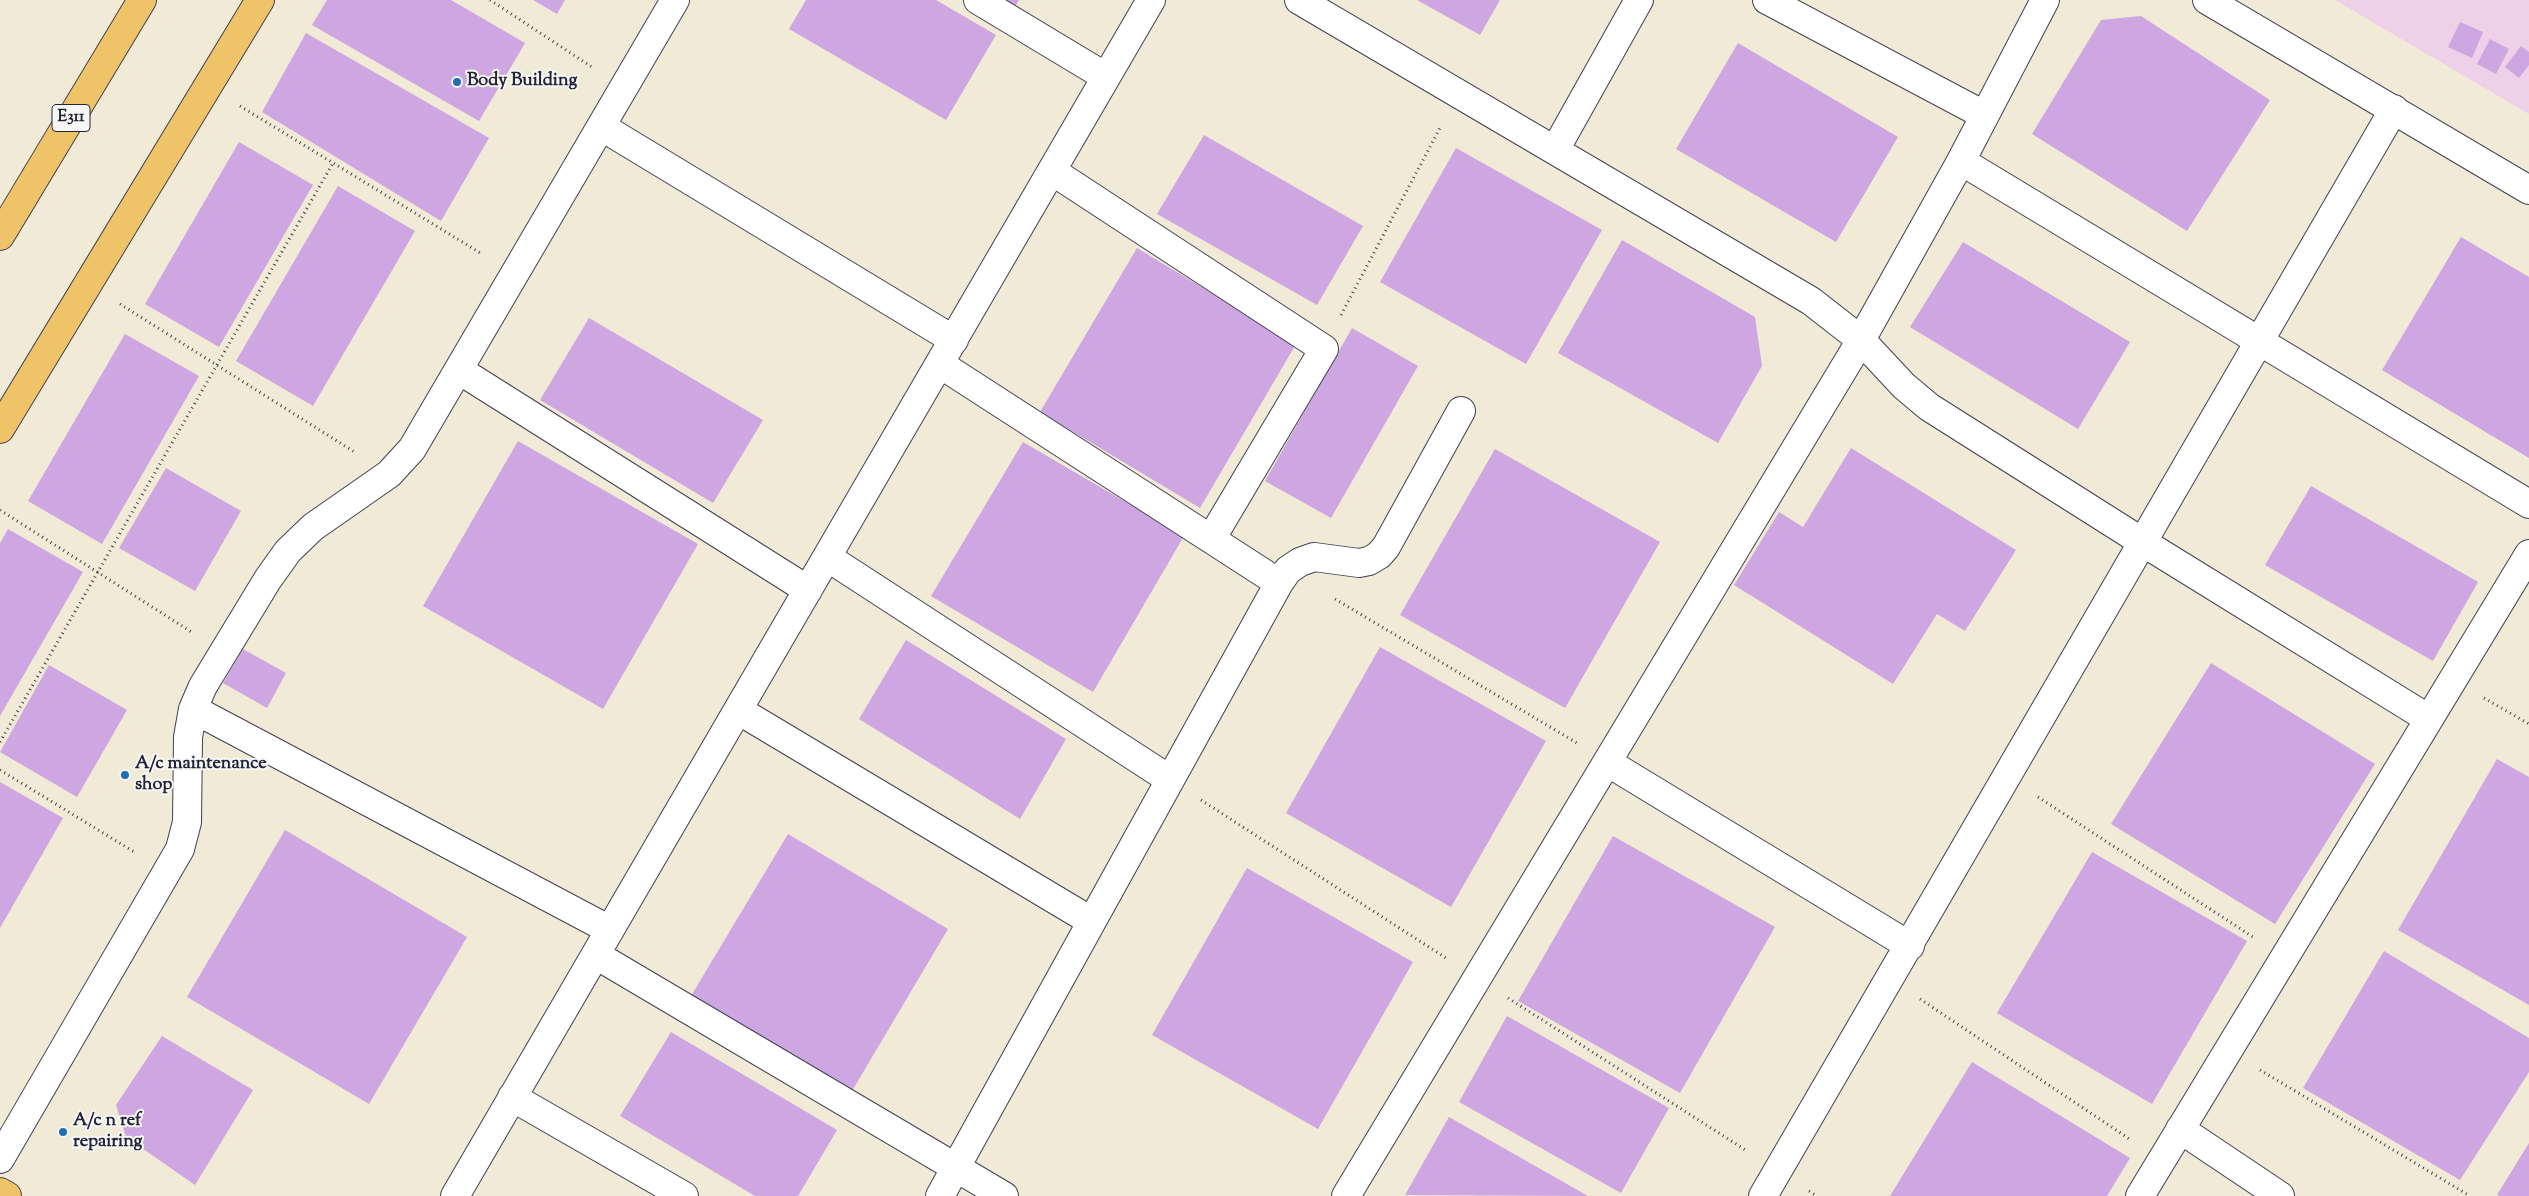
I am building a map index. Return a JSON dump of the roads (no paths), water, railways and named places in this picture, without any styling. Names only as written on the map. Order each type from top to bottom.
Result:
[{"type":"main road","name":"E311","points":[[0,236],[142,0]]},
{"type":"main road","points":[[0,429],[260,0]]},
{"type":"main road","points":[[0,1192],[7,1196]]},
{"type":"street","points":[[0,1159],[180,849],[187,822],[186,756],[194,709],[203,686],[268,579],[288,551],[313,526],[390,474],[412,449],[675,0]]},
{"type":"street","points":[[978,0],[1106,77]]},
{"type":"street","points":[[455,1196],[1151,0]]},
{"type":"street","points":[[1298,0],[1811,301],[1861,340],[1904,386],[1929,407],[2144,543],[2429,718]]},
{"type":"street","points":[[1555,150],[1639,0]]},
{"type":"street","points":[[1767,0],[1984,115]]},
{"type":"street","points":[[1358,1192],[1607,762],[1861,340],[1961,161],[2045,0]]},
{"type":"street","points":[[2207,0],[2529,190]]},
{"type":"street","points":[[1763,1196],[2144,543],[2394,109]]},
{"type":"street","points":[[602,127],[954,340]]},
{"type":"street","points":[[1961,161],[2529,504]]},
{"type":"street","points":[[1052,171],[1324,349],[1211,539]]},
{"type":"street","points":[[940,364],[1211,539],[1283,577]]},
{"type":"street","points":[[459,370],[808,590]]},
{"type":"street","points":[[940,1196],[1283,577],[1300,562],[1314,556],[1359,563],[1379,555],[1386,547],[1461,411]]},
{"type":"street","points":[[2140,1196],[2529,554]]},
{"type":"street","points":[[827,557],[1169,780]]},
{"type":"street","points":[[194,709],[610,930]]},
{"type":"street","points":[[738,710],[1091,921]]},
{"type":"street","points":[[1607,762],[1910,946]]},
{"type":"street","points":[[596,955],[1004,1196]]},
{"type":"street","points":[[512,1097],[684,1196]]},
{"type":"street","points":[[2180,1129],[2280,1196]]},
{"type":"place","name":"Body Building","points":[[457,82]]},
{"type":"place","name":"A/c maintenance shop","points":[[125,775]]},
{"type":"place","name":"A/c n ref repairing","points":[[63,1132]]}]
